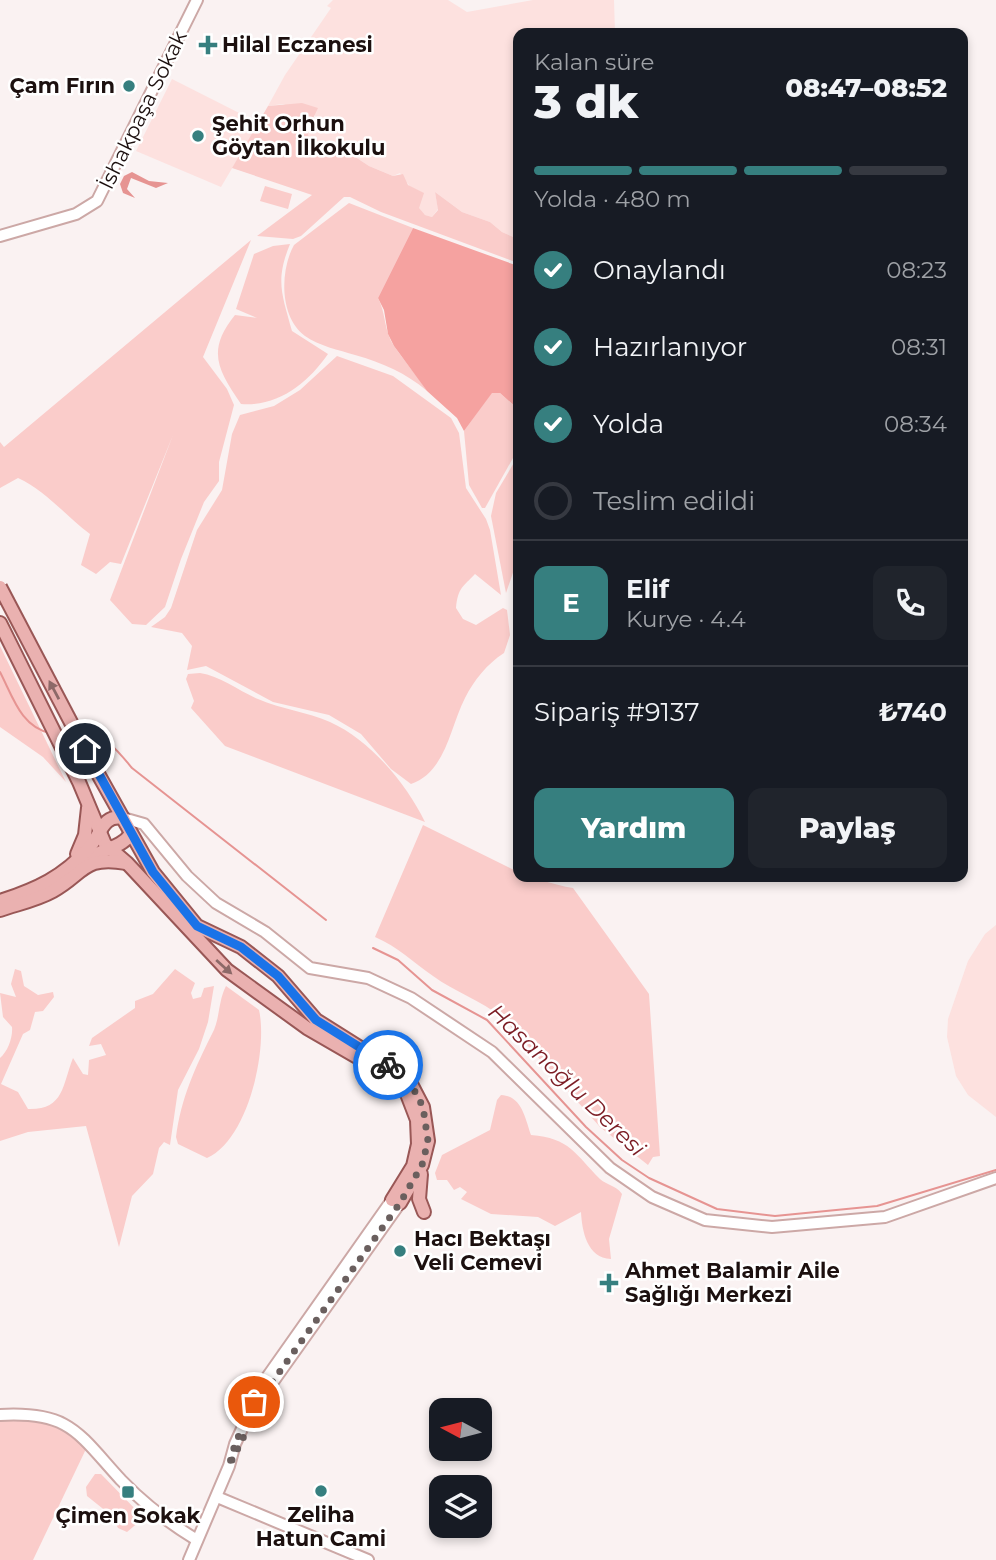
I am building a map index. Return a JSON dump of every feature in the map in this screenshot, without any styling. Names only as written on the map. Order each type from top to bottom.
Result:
[{"type":"main road","points":[[0,587],[130,835],[161,884],[197,926],[235,943],[256,958],[284,981],[316,1020],[397,1071],[411,1084],[427,1122],[428,1141],[422,1165],[419,1199],[424,1212]]},
{"type":"main road","points":[[0,623],[79,782],[102,840],[127,863],[202,946],[254,991],[307,1028],[390,1076],[407,1094],[417,1120],[418,1144],[413,1166],[396,1201]]},
{"type":"main road","points":[[74,868],[85,835],[88,804]]},
{"type":"main road","points":[[0,909],[48,894],[74,868],[108,819],[123,818]]},
{"type":"main road","points":[[0,901],[44,886],[90,858],[122,844],[130,835]]},
{"type":"main road","points":[[74,868],[104,860],[127,863]]},
{"type":"main road","points":[[254,991],[268,994],[276,985],[275,977],[256,958]]},
{"type":"main road","points":[[396,1201],[422,1165]]},
{"type":"street","name":"İshakpaşa Sokak","points":[[0,236],[76,214],[97,201],[197,0]]},
{"type":"street","points":[[123,818],[142,822],[216,903],[265,932],[310,968],[368,978],[411,998],[492,1052],[610,1168],[652,1197],[705,1220],[772,1227],[886,1217],[996,1178]]},
{"type":"street","points":[[130,835],[139,829],[150,831]]},
{"type":"street","points":[[189,1560],[229,1466],[268,1388],[396,1201]]},
{"type":"street","points":[[0,1415],[41,1415],[79,1432],[143,1501],[197,1540]]},
{"type":"street","points":[[217,1497],[368,1560]]},
{"type":"shaded area","points":[[333,0],[448,0],[467,12],[533,0],[614,0],[615,28],[513,28],[513,237],[490,222],[462,212],[435,192],[438,209],[432,217],[425,215],[419,211],[419,199],[400,173],[393,176],[369,166],[331,141],[319,142],[309,137],[307,131],[316,116],[283,104],[268,106],[285,75],[331,8],[327,6]]},
{"type":"shaded area","name":"Şehit Orhun Göytan İlkokulu","points":[[172,79],[259,123],[221,187],[136,151]]},
{"type":"shaded area","points":[[302,103],[318,108],[307,131],[309,137],[319,142],[331,141],[369,166],[393,176],[403,174],[408,185],[424,193],[419,208],[425,215],[432,217],[438,210],[435,192],[462,212],[490,222],[513,237],[513,261],[381,212],[350,197],[344,197],[301,236],[293,239],[257,236],[312,195],[232,168],[268,106]]},
{"type":"shaded area","points":[[132,172],[149,181],[168,183],[156,188],[131,178],[127,189],[135,198],[123,193],[120,184],[124,176]]},
{"type":"shaded area","points":[[265,186],[292,194],[288,209],[260,201]]},
{"type":"shaded area","points":[[349,203],[413,228],[378,298],[391,341],[427,391],[385,365],[329,347],[305,336],[296,328],[290,317],[284,280],[294,245]]},
{"type":"shaded area","points":[[413,228],[513,264],[513,405],[500,393],[492,393],[464,431],[457,418],[427,391],[394,346],[378,298]]},
{"type":"shaded area","points":[[251,240],[203,357],[227,389],[234,405],[219,462],[219,481],[204,502],[165,607],[146,625],[132,624],[110,600],[173,435],[121,564],[110,562],[96,574],[81,565],[90,534],[28,483],[18,478],[0,488],[0,442],[4,447]]},
{"type":"shaded area","points":[[290,244],[281,278],[292,331],[328,354],[311,374],[291,391],[267,402],[241,404],[221,370],[218,360],[220,339],[235,315],[257,318],[236,309],[254,254],[273,246]]},
{"type":"shaded area","points":[[337,356],[393,376],[451,418],[459,433],[466,488],[490,530],[501,595],[475,574],[460,591],[456,608],[463,619],[476,625],[503,608],[507,610],[510,635],[504,653],[487,667],[469,691],[440,759],[423,778],[411,784],[391,769],[361,734],[329,715],[273,702],[206,666],[187,670],[192,646],[182,633],[151,627],[165,617],[171,608],[197,530],[222,490],[232,434],[240,415],[274,406],[300,390]]},
{"type":"shaded area","points":[[492,392],[500,393],[513,405],[513,458],[485,508],[482,508],[469,485],[464,431]]},
{"type":"shaded area","points":[[513,464],[513,573],[506,593],[491,516],[496,493]]},
{"type":"shaded area","points":[[0,646],[66,782],[43,757],[0,727]]},
{"type":"shaded area","points":[[200,673],[215,677],[251,696],[330,722],[345,730],[373,751],[385,764],[408,792],[425,822],[225,746],[191,708],[194,701],[186,679],[188,674]]},
{"type":"shaded area","points":[[423,825],[513,870],[513,882],[548,882],[573,888],[649,994],[660,1156],[653,1157],[648,1165],[600,1127],[503,1018],[441,982],[398,950],[375,937]]},
{"type":"shaded area","points":[[996,925],[996,1117],[968,1095],[956,1076],[947,1037],[948,1019],[968,961],[985,934]]},
{"type":"shaded area","points":[[15,969],[21,971],[24,986],[38,995],[53,992],[54,997],[43,1011],[35,1012],[30,1030],[23,1034],[1,1084],[18,1092],[28,1109],[40,1108],[55,1101],[73,1058],[83,1074],[88,1075],[89,1060],[106,1055],[101,1044],[89,1046],[92,1038],[135,1008],[135,1001],[153,994],[175,969],[195,983],[191,993],[193,999],[201,997],[204,988],[214,986],[208,1022],[199,1049],[178,1090],[170,1145],[164,1142],[159,1148],[153,1174],[132,1196],[119,1247],[86,1126],[28,1132],[0,1141],[0,1058],[8,1048],[12,1027],[3,1017],[0,993],[16,997],[11,984]]},
{"type":"shaded area","points":[[226,986],[259,1010],[260,1047],[252,1092],[244,1114],[234,1133],[221,1148],[207,1158],[178,1144],[176,1137],[185,1096],[215,1029]]},
{"type":"shaded area","points":[[501,1095],[514,1099],[518,1104],[531,1135],[555,1140],[571,1149],[600,1179],[622,1194],[609,1239],[611,1259],[596,1254],[591,1249],[585,1235],[581,1212],[555,1226],[538,1217],[491,1214],[461,1199],[467,1192],[460,1187],[454,1190],[447,1180],[437,1180],[435,1173],[442,1155],[490,1130],[497,1100]]},
{"type":"shaded area","points":[[0,1419],[24,1419],[47,1424],[68,1434],[86,1449],[33,1560],[0,1560]]},
{"type":"shaded area","points":[[95,1474],[101,1474],[141,1515],[140,1521],[127,1532],[118,1528],[112,1516],[87,1496],[86,1487]]},
{"type":"waterway","name":"Hasanoğlu Deresi","points":[[0,672],[25,718],[40,730],[50,733]]},
{"type":"waterway","name":"Hasanoğlu Deresi","points":[[84,733],[99,737],[111,745],[132,768],[326,920]]},
{"type":"waterway","name":"Hasanoğlu Deresi","points":[[373,948],[398,960],[432,990],[487,1020],[586,1127],[622,1160],[649,1178],[717,1209],[775,1216],[877,1206],[996,1170]]},
{"type":"way so far","points":[[254,1402],[235,1444],[229,1466],[268,1388],[400,1203],[422,1165],[428,1141],[423,1107],[411,1084],[388,1065]]},
{"type":"place","name":"Hilal Eczanesi","points":[[208,45]]},
{"type":"place","name":"Çam Fırın","points":[[129,86]]},
{"type":"place","name":"Şehit Orhun Göytan İlkokulu","points":[[198,136]]},
{"type":"place","name":"Hacı Bektaşı Veli Cemevi","points":[[400,1251]]},
{"type":"place","name":"Ahmet Balamir Aile Sağlığı Merkezi","points":[[609,1283]]},
{"type":"place","name":"Zeliha Hatun Cami","points":[[321,1491]]},
{"type":"place","name":"Çimen Sokak","points":[[128,1492]]},
{"type":"route","points":[[85,749],[127,823],[130,835],[153,872],[197,926],[241,947],[284,981],[316,1020],[388,1065]]}]
